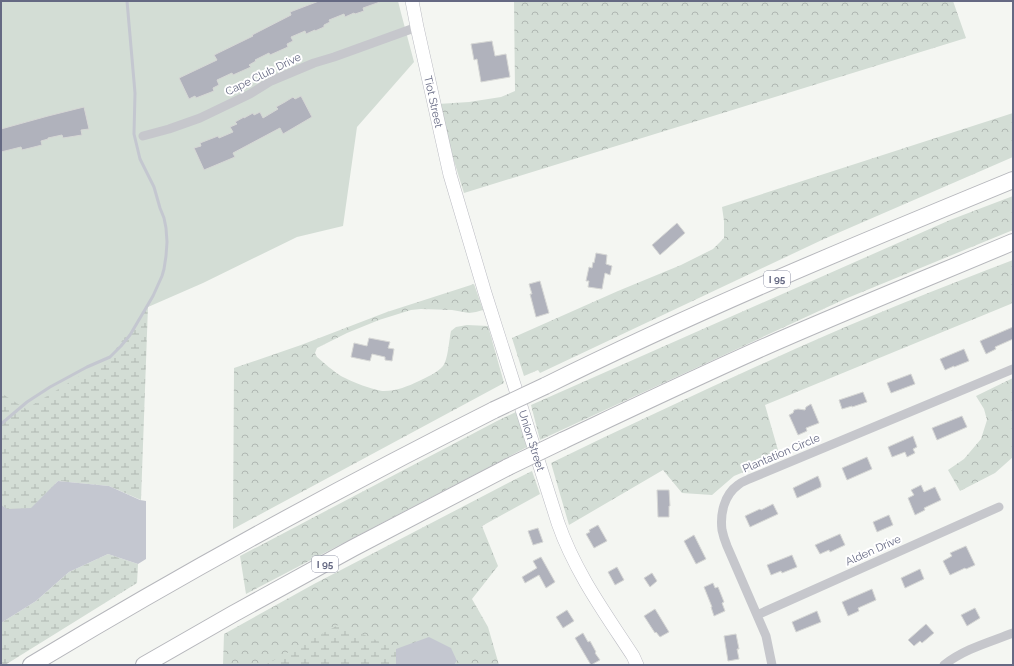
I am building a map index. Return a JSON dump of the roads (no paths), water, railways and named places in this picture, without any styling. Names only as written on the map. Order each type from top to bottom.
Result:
[{"type":"highway","name":"I 95","points":[[31,665],[136,603],[272,526],[494,410],[636,342],[757,288],[1013,180]]},
{"type":"highway","name":"I 95","points":[[144,665],[232,614],[347,551],[562,441],[772,344],[1013,242]]},
{"type":"main road","name":"Tiot Street","points":[[412,1],[457,202]]},
{"type":"main road","name":"Union Street","points":[[457,202],[564,539],[582,578],[633,656],[637,665]]},
{"type":"street","name":"Cape Club Drive","points":[[143,136],[200,118],[250,94],[271,81],[314,63],[417,28]]},
{"type":"street","name":"Plantation Circle","points":[[772,665],[766,636],[726,546],[722,531],[724,504],[730,493],[738,484],[756,476],[1013,369]]},
{"type":"street","name":"Alden Drive","points":[[757,615],[999,507]]},
{"type":"street","points":[[944,665],[963,652],[1013,633]]},
{"type":"waterway","points":[[1,424],[27,402],[50,387],[87,367],[110,357],[130,335],[153,296],[162,276],[166,256],[166,228],[154,187],[140,159],[134,134],[135,93],[127,1]]}]
